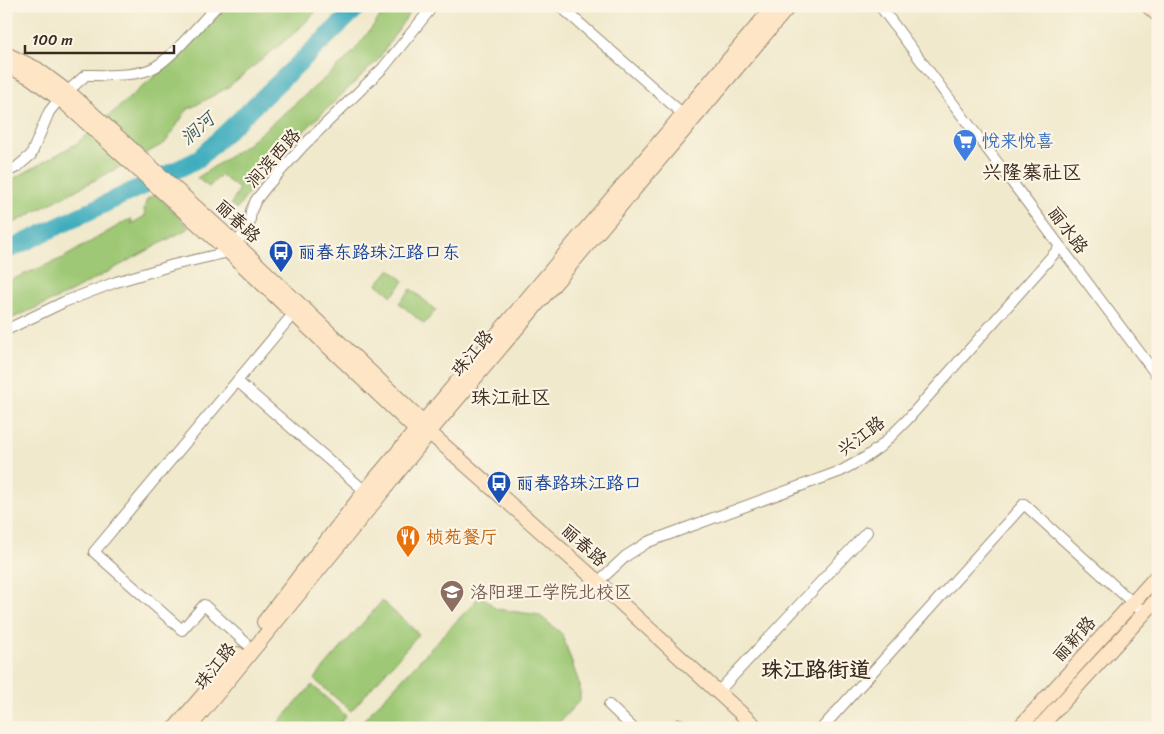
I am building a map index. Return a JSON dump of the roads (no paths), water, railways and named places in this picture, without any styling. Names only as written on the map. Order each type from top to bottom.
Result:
[{"type":"main road","name":"珠江路","points":[[189,728],[423,428],[774,6]]},
{"type":"main road","name":"珠江路","points":[[175,728],[246,643],[366,491],[423,428],[789,6]]},
{"type":"main road","points":[[1148,6],[1158,15]]},
{"type":"main road","name":"丽春路","points":[[6,54],[37,69],[66,98],[232,247],[423,428]]},
{"type":"main road","name":"丽春路","points":[[6,65],[66,98]]},
{"type":"main road","name":"丽春路","points":[[232,247],[294,313],[598,582],[718,692],[748,725]]},
{"type":"main road","name":"丽新路","points":[[1018,728],[1158,576]]},
{"type":"main road","name":"丽新路","points":[[1039,728],[1158,598]]},
{"type":"street","points":[[6,172],[17,167],[31,155],[39,140],[48,112],[66,98],[86,75],[139,72],[154,67],[170,55],[217,6]]},
{"type":"street","name":"涧滨西路","points":[[232,247],[249,227],[251,210],[267,186],[304,145],[383,68],[433,6]]},
{"type":"street","points":[[560,6],[683,114]]},
{"type":"street","name":"丽水路","points":[[880,6],[1158,378]]},
{"type":"street","points":[[6,330],[64,302],[116,282],[232,247]]},
{"type":"street","name":"兴江路","points":[[598,582],[626,556],[648,542],[841,471],[866,457],[881,446],[907,420],[1060,248]]},
{"type":"street","points":[[246,643],[204,605],[182,630],[94,552],[294,313]]},
{"type":"street","points":[[236,381],[366,491]]},
{"type":"street","points":[[822,728],[1024,504],[1144,613]]},
{"type":"street","points":[[718,692],[867,532]]},
{"type":"street","points":[[609,706],[632,728]]},
{"type":"street","points":[[677,728],[680,724],[685,728]]},
{"type":"waterway","name":"涧河","points":[[6,251],[197,160],[359,6]]},
{"type":"place","name":"悦来悦喜","points":[[965,162]]},
{"type":"place","name":"丽春东路珠江路口东","points":[[281,273]]},
{"type":"place","name":"丽春路珠江路口","points":[[499,504]]},
{"type":"place","name":"桢苑餐厅","points":[[408,558]]},
{"type":"place","name":"洛阳理工学院北校区","points":[[452,613]]},
{"type":"district","name":"兴隆寨社区","points":[[1032,172]]},
{"type":"district","name":"珠江社区","points":[[511,397]]},
{"type":"district","name":"珠江路街道","points":[[816,669]]}]
